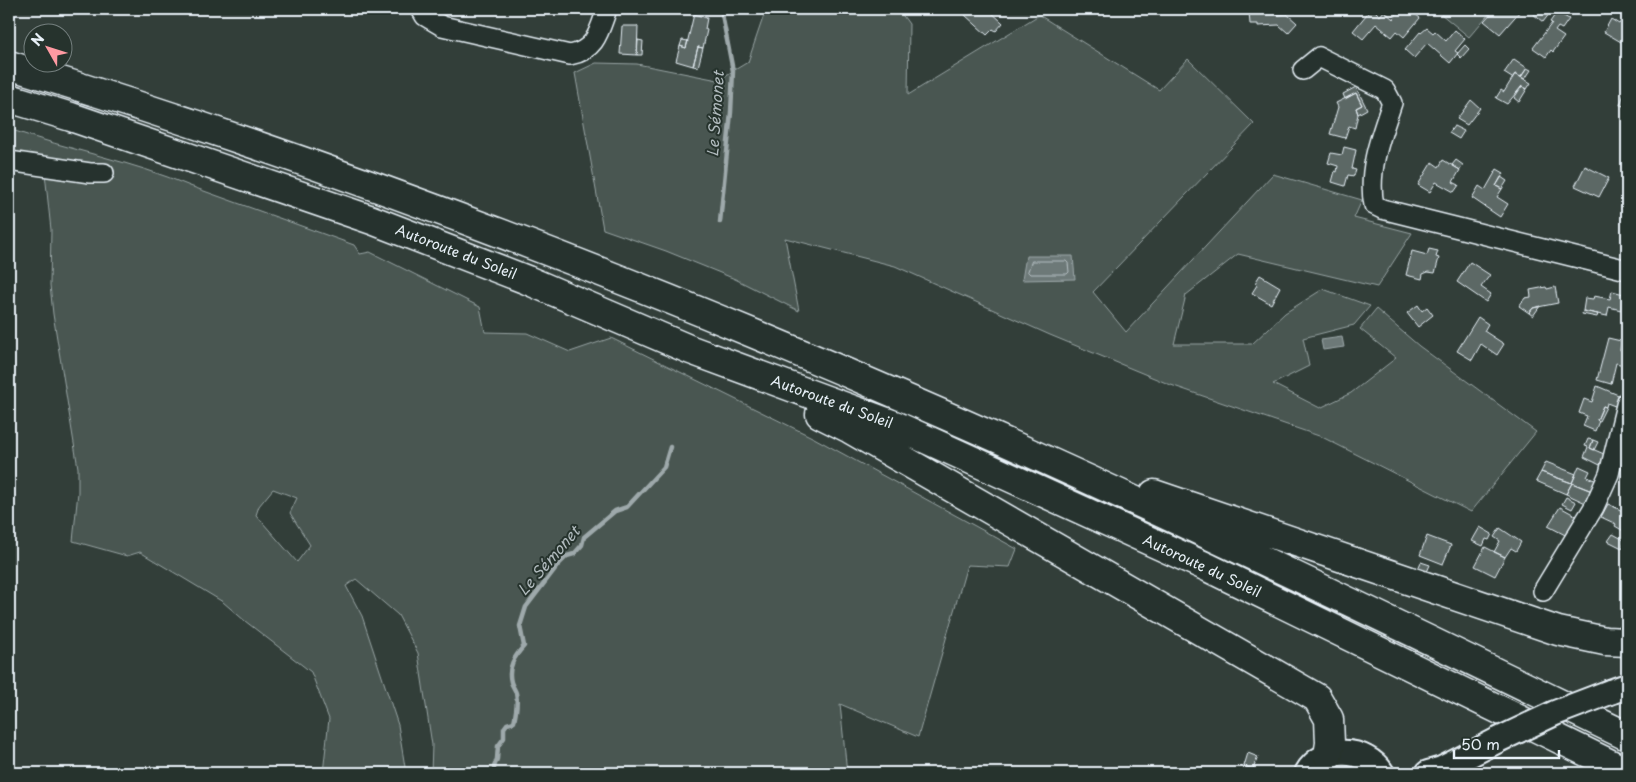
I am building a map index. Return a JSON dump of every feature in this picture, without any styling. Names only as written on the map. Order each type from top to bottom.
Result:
[{"type":"highway","points":[[9,65],[80,86],[240,140],[427,207],[601,272],[714,317],[908,399],[1040,458],[1414,633],[1627,736]]},
{"type":"highway","name":"Autoroute du Soleil","points":[[9,98],[71,117],[372,220],[527,280],[691,350],[897,426],[1209,568],[1627,772]]},
{"type":"highway","points":[[691,350],[850,429],[1316,698],[1329,719],[1330,743],[1328,756]]},
{"type":"highway","points":[[1040,458],[1363,564],[1558,632],[1627,642]]},
{"type":"main road","points":[[1428,773],[1442,769],[1555,713],[1622,689]]},
{"type":"main road","points":[[1307,773],[1317,762],[1342,752],[1357,754],[1370,760],[1384,772]]},
{"type":"street","points":[[422,9],[425,16],[442,26],[570,55],[581,53],[591,45],[598,35],[607,9]]},
{"type":"street","points":[[1303,70],[1319,57],[1384,90],[1392,103],[1378,145],[1372,193],[1374,205],[1382,209],[1627,270]]},
{"type":"street","points":[[9,161],[72,171],[104,173]]},
{"type":"street","points":[[1543,591],[1594,507],[1609,474],[1627,401]]},
{"type":"shaded area","points":[[766,9],[898,9],[909,24],[908,95],[1039,15],[1159,90],[1188,59],[1254,124],[1093,292],[1126,332],[1273,174],[1362,200],[1354,218],[1412,233],[1377,287],[1238,254],[1186,295],[1174,344],[1252,344],[1285,313],[1323,289],[1370,306],[1354,325],[1303,338],[1309,366],[1273,384],[1320,408],[1351,393],[1396,358],[1360,329],[1376,309],[1419,346],[1536,432],[1471,512],[1322,437],[1171,385],[1050,335],[895,266],[785,238],[799,311],[735,279],[666,251],[603,229],[575,73],[596,63],[637,64],[718,80],[748,62]]},
{"type":"shaded area","points":[[1435,9],[1493,9],[1469,37]]},
{"type":"shaded area","points":[[9,129],[168,177],[354,245],[360,254],[370,252],[480,307],[485,332],[527,333],[570,352],[611,338],[814,438],[1017,549],[1010,567],[967,565],[918,737],[840,704],[847,773],[431,773],[432,745],[418,653],[398,615],[356,579],[346,586],[362,616],[398,725],[406,773],[323,773],[329,719],[311,672],[223,602],[140,552],[127,556],[73,541],[78,492],[78,468],[53,314],[50,285],[51,230],[45,173],[9,169]],"holes":[[[273,489],[297,498],[290,513],[310,545],[297,562],[256,515],[259,506]]]},
{"type":"water","points":[[1026,256],[1073,256],[1075,279],[1022,280]]},
{"type":"water","points":[[1342,337],[1344,347],[1323,350],[1321,340]]},
{"type":"building","points":[[970,9],[988,9],[1003,23],[996,31],[993,29],[987,35],[965,15]]},
{"type":"building","points":[[1371,9],[1377,9],[1376,12],[1380,16],[1384,11],[1393,19],[1401,9],[1409,9],[1420,18],[1404,37],[1397,31],[1392,37],[1376,24],[1363,39],[1353,31]]},
{"type":"building","points":[[1495,9],[1521,10],[1500,34],[1484,21]]},
{"type":"building","points":[[1537,9],[1553,9],[1543,22],[1533,14]]},
{"type":"building","points":[[1278,10],[1278,15],[1287,14],[1297,23],[1288,33],[1279,25],[1258,26],[1258,24],[1250,24],[1249,12]]},
{"type":"building","points":[[1557,12],[1569,19],[1562,29],[1558,27],[1555,31],[1564,37],[1553,52],[1551,50],[1546,57],[1533,48],[1552,23],[1550,22]]},
{"type":"building","points":[[694,14],[707,18],[705,29],[707,30],[703,48],[698,47],[693,66],[676,61],[680,46],[686,48]]},
{"type":"building","points":[[1627,14],[1627,32],[1621,42],[1604,32],[1611,19],[1619,24],[1622,20],[1624,21]]},
{"type":"building","points":[[622,26],[638,26],[637,55],[620,54]]},
{"type":"building","points":[[1427,28],[1433,33],[1435,31],[1446,41],[1455,30],[1465,39],[1455,51],[1458,53],[1450,63],[1427,43],[1414,58],[1405,50],[1420,32]]},
{"type":"building","points":[[638,40],[643,41],[642,55],[637,55]]},
{"type":"building","points":[[682,40],[688,41],[686,48],[680,46]]},
{"type":"building","points":[[1465,45],[1469,49],[1461,58],[1457,54]]},
{"type":"building","points":[[698,47],[703,48],[698,67],[693,66]]},
{"type":"building","points":[[1514,59],[1527,68],[1521,77],[1515,74],[1512,78],[1504,73]]},
{"type":"building","points":[[1527,68],[1531,70],[1525,79],[1521,77]]},
{"type":"building","points":[[1515,74],[1531,83],[1527,89],[1522,86],[1507,104],[1496,98],[1501,90],[1504,92]]},
{"type":"building","points":[[1627,85],[1627,107],[1620,105]]},
{"type":"building","points":[[1522,86],[1527,89],[1519,102],[1514,98]]},
{"type":"building","points":[[1356,87],[1367,109],[1358,114],[1356,108],[1362,105],[1356,93],[1345,99],[1343,94]]},
{"type":"building","points":[[1356,93],[1362,105],[1356,108],[1358,114],[1355,128],[1349,126],[1345,138],[1330,134],[1338,107],[1336,103]]},
{"type":"building","points":[[1471,100],[1480,108],[1467,125],[1457,119]]},
{"type":"building","points":[[1454,126],[1464,131],[1459,139],[1449,133]]},
{"type":"building","points":[[1344,147],[1356,150],[1352,169],[1356,170],[1354,176],[1348,175],[1345,186],[1332,182],[1338,166],[1328,163],[1331,153],[1342,155]]},
{"type":"building","points":[[1443,160],[1460,170],[1453,182],[1459,185],[1454,192],[1436,182],[1430,192],[1418,185],[1432,162],[1439,167]]},
{"type":"building","points":[[1456,160],[1463,165],[1460,170],[1452,165]]},
{"type":"building","points":[[1585,166],[1609,178],[1599,197],[1575,186]]},
{"type":"building","points":[[1497,169],[1504,173],[1496,186],[1502,189],[1497,197],[1508,204],[1500,217],[1472,198],[1479,186],[1485,190]]},
{"type":"building","points":[[1501,177],[1507,181],[1502,189],[1496,186]]},
{"type":"building","points":[[1429,249],[1438,251],[1436,257],[1439,258],[1435,273],[1428,272],[1423,274],[1422,279],[1406,275],[1412,251],[1427,255]]},
{"type":"building","points":[[1470,262],[1490,275],[1481,287],[1491,294],[1486,302],[1457,282]]},
{"type":"building","points":[[1260,275],[1280,287],[1271,304],[1252,293]]},
{"type":"building","points":[[1546,287],[1547,289],[1555,287],[1558,303],[1533,308],[1529,313],[1519,306],[1525,298],[1531,297],[1530,290]]},
{"type":"building","points":[[1612,291],[1624,294],[1621,310],[1609,307],[1607,316],[1583,311],[1585,298],[1593,299],[1594,296],[1610,299]]},
{"type":"building","points":[[1418,305],[1422,311],[1427,307],[1433,315],[1418,327],[1407,313]]},
{"type":"building","points":[[1540,306],[1533,316],[1529,313],[1533,308]]},
{"type":"building","points":[[1583,311],[1598,314],[1597,317],[1582,314]]},
{"type":"building","points":[[1478,317],[1488,324],[1484,331],[1504,344],[1497,355],[1481,344],[1472,360],[1457,351]]},
{"type":"building","points":[[1608,338],[1621,341],[1620,350],[1627,352],[1627,366],[1616,363],[1611,384],[1597,380]]},
{"type":"building","points":[[1597,386],[1623,397],[1620,408],[1607,403],[1606,407],[1603,406],[1595,431],[1583,426],[1587,416],[1579,413],[1584,399],[1592,402]]},
{"type":"building","points":[[1603,406],[1606,407],[1599,421],[1597,420]]},
{"type":"building","points":[[1588,439],[1593,440],[1590,448],[1604,454],[1600,465],[1584,457],[1588,447],[1585,446]]},
{"type":"building","points":[[1593,440],[1598,442],[1594,450],[1590,448]]},
{"type":"building","points":[[1546,462],[1576,474],[1572,483],[1541,472]]},
{"type":"building","points":[[1579,466],[1590,471],[1587,477],[1602,483],[1597,493],[1572,483]]},
{"type":"building","points":[[1541,472],[1572,483],[1566,494],[1536,481]]},
{"type":"building","points":[[1572,483],[1597,493],[1590,505],[1566,494]]},
{"type":"building","points":[[1566,497],[1576,502],[1572,509],[1562,504]]},
{"type":"building","points":[[1608,504],[1627,513],[1627,533],[1615,526],[1616,524],[1601,517]]},
{"type":"building","points":[[1560,507],[1582,519],[1571,538],[1548,526]]},
{"type":"building","points":[[1480,527],[1492,534],[1489,540],[1486,539],[1483,546],[1472,541]]},
{"type":"building","points":[[1500,528],[1521,542],[1516,551],[1511,548],[1505,557],[1494,552],[1500,541],[1494,537]]},
{"type":"building","points":[[1613,534],[1626,541],[1622,548],[1608,541]]},
{"type":"building","points":[[1427,536],[1451,545],[1443,564],[1420,555]]},
{"type":"building","points":[[1485,547],[1505,557],[1495,576],[1475,566]]},
{"type":"building","points":[[1421,562],[1430,565],[1426,574],[1417,571]]},
{"type":"building","points":[[1248,753],[1258,757],[1253,769],[1244,766]]},
{"type":"waterway","name":"Le Sémonet","points":[[720,222],[731,112],[733,71],[721,9]]},
{"type":"waterway","name":"Le Sémonet","points":[[494,773],[498,746],[504,738],[504,728],[507,724],[514,722],[517,696],[511,682],[510,671],[515,658],[524,646],[520,626],[526,607],[558,565],[567,556],[574,554],[582,545],[584,537],[615,511],[627,507],[664,467],[670,447]]}]
